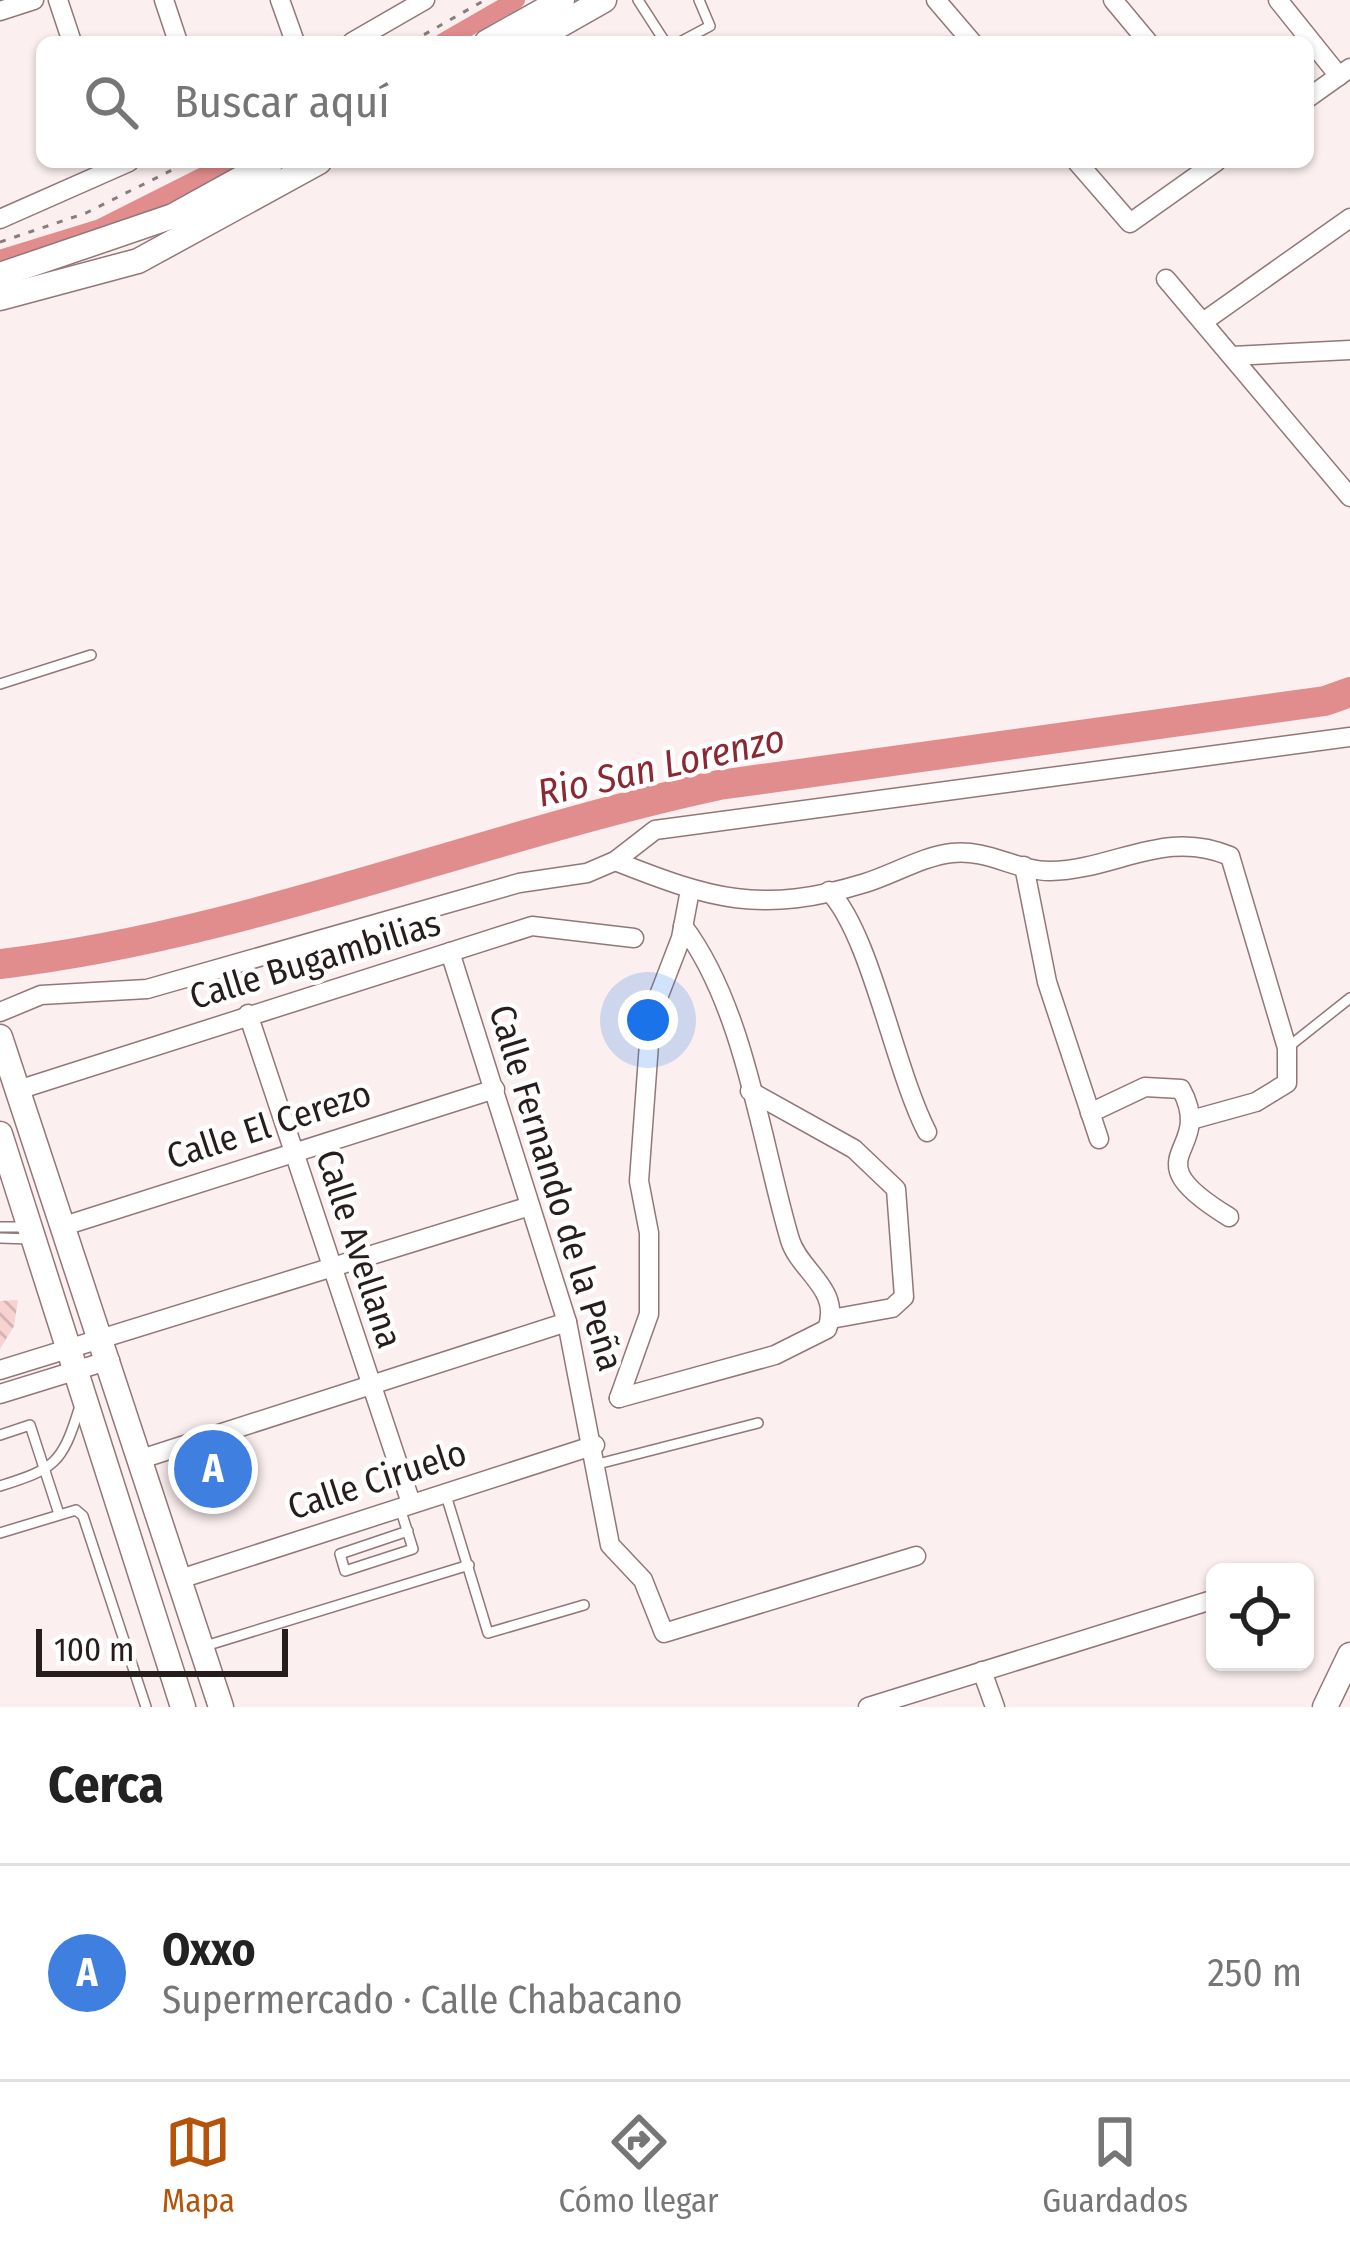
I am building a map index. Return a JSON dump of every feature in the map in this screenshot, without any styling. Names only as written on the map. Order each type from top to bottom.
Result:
[{"type":"main road","points":[[498,36],[562,0]]},
{"type":"main road","points":[[541,36],[604,0]]},
{"type":"main road","points":[[0,275],[173,216],[260,168]]},
{"type":"main road","points":[[0,298],[82,279],[154,254],[308,168]]},
{"type":"main road","points":[[0,1037],[21,1089],[221,1707]]},
{"type":"main road","points":[[0,1134],[183,1707]]},
{"type":"main road","points":[[1325,1707],[1350,1655]]},
{"type":"street","points":[[0,11],[34,0]]},
{"type":"street","points":[[58,0],[70,36]]},
{"type":"street","points":[[164,0],[176,36]]},
{"type":"street","points":[[280,0],[294,36]]},
{"type":"street","points":[[359,36],[391,9],[425,0]]},
{"type":"street","points":[[936,0],[967,36]]},
{"type":"street","points":[[1113,0],[1143,36]]},
{"type":"street","points":[[1278,0],[1311,36]]},
{"type":"street","points":[[1314,39],[1344,72],[1314,94]]},
{"type":"street","points":[[0,219],[109,168]]},
{"type":"street","points":[[1082,168],[1130,223],[1208,168]]},
{"type":"street","points":[[1203,322],[1350,218]]},
{"type":"street","points":[[1166,279],[1347,489]]},
{"type":"street","points":[[1232,356],[1350,350]]},
{"type":"street","points":[[0,1012],[41,995],[146,989],[519,883],[587,873],[615,861],[655,830],[1350,737]]},
{"type":"street","points":[[615,861],[690,890],[743,903],[829,891],[947,853],[1000,856],[1048,872],[1184,844],[1230,856],[1287,1048],[1287,1083],[1256,1102],[1191,1120]]},
{"type":"street","points":[[1024,866],[1047,982],[1099,1139]]},
{"type":"street","points":[[683,926],[714,975],[792,1248],[829,1298],[831,1319],[827,1329],[775,1355],[619,1398],[649,1314],[649,1233],[639,1181],[651,1016],[683,926],[690,890]]},
{"type":"street","points":[[829,891],[852,924],[904,1088],[927,1132]]},
{"type":"street","name":"Calle Bugambilias","points":[[21,1089],[532,926],[634,938]]},
{"type":"street","name":"Calle Fernando de la Peña","points":[[450,952],[567,1322],[610,1545],[643,1580],[664,1633],[916,1556]]},
{"type":"street","name":"Calle Avellana","points":[[248,1014],[405,1505]]},
{"type":"street","points":[[1090,1113],[1115,1098],[1170,1084],[1181,1089],[1191,1120],[1177,1154],[1178,1174],[1188,1192],[1228,1217]]},
{"type":"street","name":"Calle El Cerezo","points":[[64,1226],[495,1089]]},
{"type":"street","points":[[750,1091],[854,1149],[896,1189],[904,1297],[892,1308],[831,1319]]},
{"type":"street","points":[[0,1370],[106,1349],[530,1206]]},
{"type":"street","points":[[141,1459],[567,1322]]},
{"type":"street","points":[[0,1394],[69,1360]]},
{"type":"street","name":"Calle Ciruelo","points":[[180,1580],[445,1492],[596,1454]]},
{"type":"street","points":[[868,1707],[1206,1602]]},
{"type":"street","points":[[982,1672],[995,1707]]},
{"type":"lane","points":[[638,0],[661,36]]},
{"type":"lane","points":[[691,36],[710,26],[699,0]]},
{"type":"lane","points":[[0,684],[91,655]]},
{"type":"lane","points":[[1287,1048],[1350,998]]},
{"type":"lane","points":[[0,1227],[29,1233]]},
{"type":"lane","points":[[0,1238],[29,1233]]},
{"type":"lane","points":[[0,1486],[47,1471],[66,1450],[82,1401]]},
{"type":"lane","points":[[596,1454],[758,1423]]},
{"type":"lane","points":[[0,1435],[30,1425],[59,1514]]},
{"type":"lane","points":[[445,1492],[488,1633],[584,1605]]},
{"type":"lane","points":[[405,1505],[413,1550],[345,1571],[340,1554],[408,1531]]},
{"type":"lane","points":[[0,1533],[76,1510],[83,1516],[146,1707]]},
{"type":"lane","points":[[202,1647],[469,1565]]},
{"type":"path","points":[[422,36],[485,0]]},
{"type":"path","points":[[0,242],[86,213],[176,168]]},
{"type":"building","points":[[18,1300],[14,1326],[0,1349],[0,1301]]},
{"type":"waterway","points":[[453,36],[516,0]]},
{"type":"waterway","points":[[0,259],[100,228],[219,168]]},
{"type":"waterway","name":"Rio San Lorenzo","points":[[0,964],[182,931],[719,785],[1325,701],[1350,692]]},
{"type":"place","name":"Oxxo","points":[[213,1469]]}]
